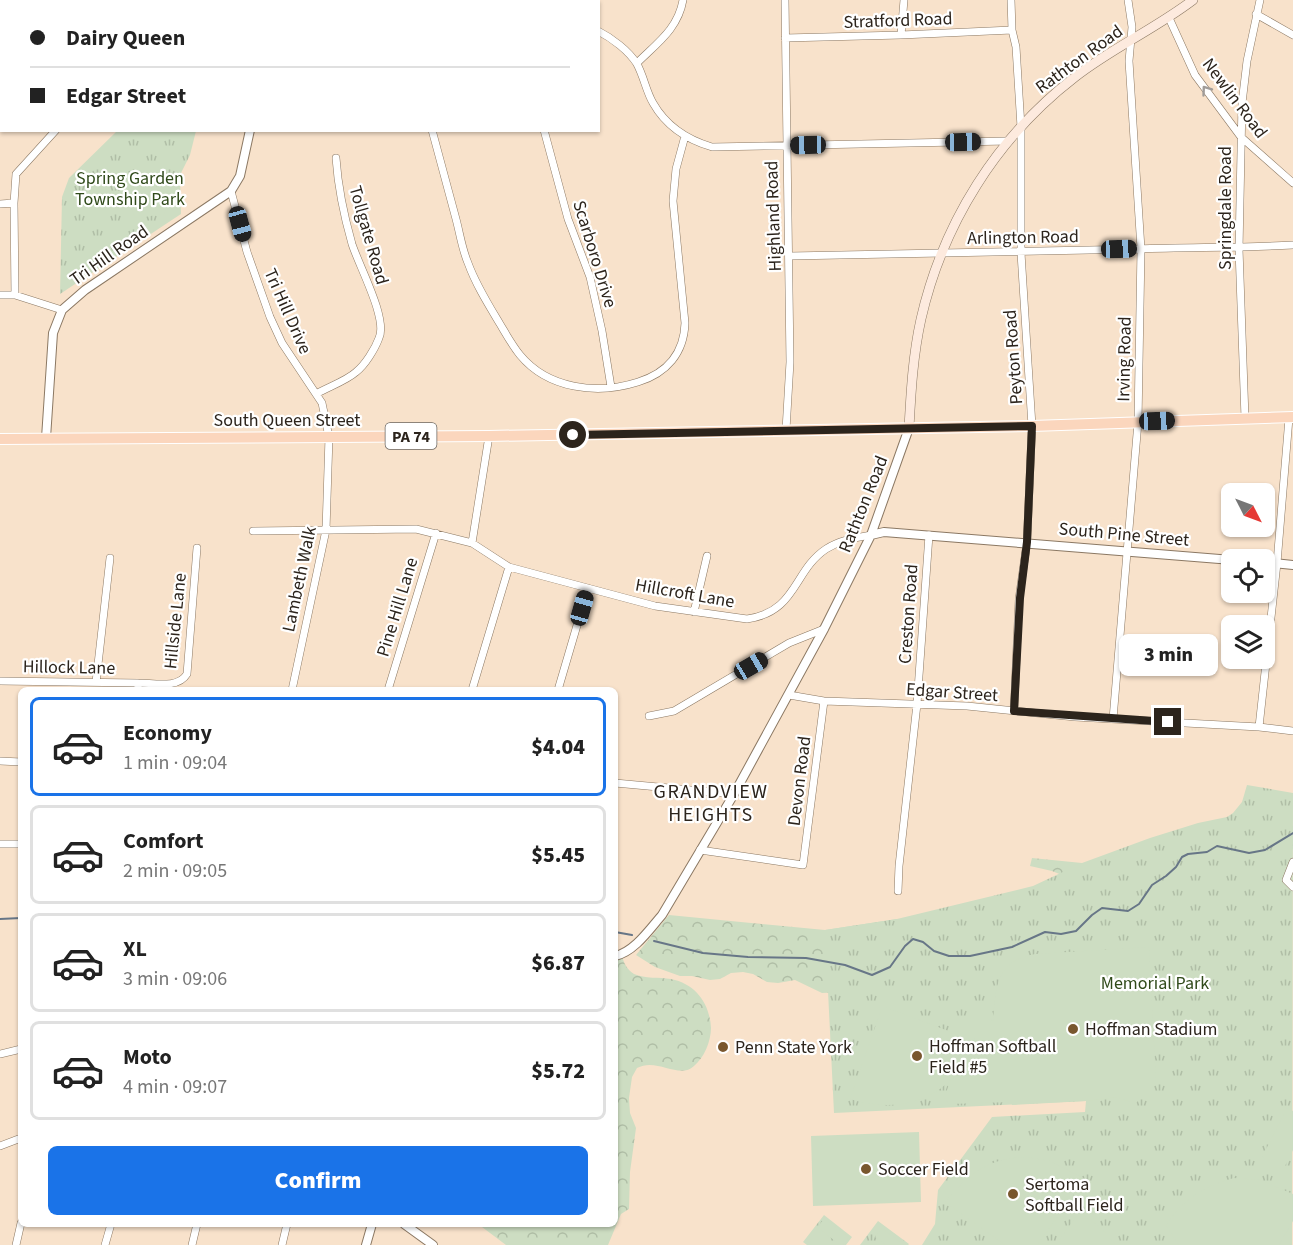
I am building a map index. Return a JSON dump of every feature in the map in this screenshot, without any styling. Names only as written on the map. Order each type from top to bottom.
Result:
[{"type":"main road","name":"Rathton Road","points":[[909,428],[915,348],[928,292],[957,219],[980,178],[1021,127],[1075,77],[1193,0]]},
{"type":"main road","name":"South Queen Street","points":[[0,439],[489,436],[1032,426],[1291,417]]},
{"type":"street","points":[[637,63],[673,28],[683,0]]},
{"type":"street","name":"Highland Road","points":[[784,0],[785,146],[790,256],[790,362],[786,430]]},
{"type":"street","points":[[901,35],[904,0]]},
{"type":"street","name":"Peyton Road","points":[[1011,0],[1021,127],[1021,253],[1032,426],[1027,542],[1020,598],[1014,711]]},
{"type":"street","name":"Irving Road","points":[[1113,719],[1138,422],[1141,249],[1129,61],[1132,27],[1128,0]]},
{"type":"street","name":"Springdale Road","points":[[1245,418],[1239,249],[1242,103],[1245,71],[1260,0]]},
{"type":"street","points":[[1256,14],[1293,35]]},
{"type":"street","name":"Newlin Road","points":[[1168,18],[1195,75],[1241,137],[1293,183]]},
{"type":"street","name":"Stratford Road","points":[[785,38],[1012,30]]},
{"type":"street","points":[[600,32],[607,35],[637,63],[653,104],[668,122],[685,136],[712,147],[1008,141]]},
{"type":"street","points":[[15,295],[16,174],[54,132]]},
{"type":"street","points":[[231,191],[240,176],[250,132]]},
{"type":"street","points":[[433,132],[467,262],[484,298],[520,356],[548,378],[578,387],[611,387],[632,384],[662,371],[677,356],[684,338],[685,323],[673,201],[676,169],[685,136]]},
{"type":"street","name":"Scarboro Drive","points":[[545,132],[568,219],[590,277],[611,387]]},
{"type":"street","name":"Tollgate Road","points":[[316,394],[356,373],[380,337],[382,325],[378,308],[371,296],[352,243],[337,178],[336,158]]},
{"type":"street","name":"Tri Hill Road","points":[[46,438],[53,333],[62,310],[85,290],[231,191]]},
{"type":"street","name":"Tri Hill Drive","points":[[231,191],[247,252],[270,317],[287,351],[316,394],[325,414],[329,437]]},
{"type":"street","points":[[0,204],[14,203]]},
{"type":"street","name":"Arlington Road","points":[[790,256],[1239,249],[1293,245]]},
{"type":"street","points":[[0,295],[15,295],[62,310]]},
{"type":"street","points":[[1259,727],[1291,417]]},
{"type":"street","name":"Rathton Road","points":[[618,956],[622,955],[641,939],[662,915],[734,794],[789,695],[871,535],[909,428]]},
{"type":"street","points":[[472,543],[489,436]]},
{"type":"street","name":"Lambeth Walk","points":[[293,687],[326,530],[329,437]]},
{"type":"street","name":"Hillcroft Lane","points":[[253,531],[416,529],[472,543],[509,567],[655,606],[747,619],[761,617],[775,610],[788,598],[824,550],[841,541],[871,535]]},
{"type":"street","name":"South Pine Street","points":[[871,535],[884,532],[1221,559]]},
{"type":"street","name":"Pine Hill Lane","points":[[389,687],[436,533]]},
{"type":"street","name":"Creston Road","points":[[898,891],[917,704],[929,536]]},
{"type":"street","name":"Hillside Lane","points":[[138,686],[176,683],[184,679],[187,674],[196,548]]},
{"type":"street","points":[[694,612],[708,556]]},
{"type":"street","points":[[96,681],[110,558]]},
{"type":"street","points":[[1277,563],[1293,565]]},
{"type":"street","points":[[473,687],[509,567]]},
{"type":"street","points":[[559,687],[588,588]]},
{"type":"street","points":[[650,716],[674,711],[789,644],[824,629]]},
{"type":"street","name":"Hillock Lane","points":[[0,681],[96,681],[138,686]]},
{"type":"street","name":"Edgar Street","points":[[789,695],[824,701],[967,706],[1293,731]]},
{"type":"street","name":"Devon Road","points":[[700,850],[803,865],[824,701]]},
{"type":"street","points":[[0,761],[18,762]]},
{"type":"street","points":[[618,783],[734,794]]},
{"type":"street","points":[[0,844],[18,844]]},
{"type":"street","points":[[1293,862],[1286,880],[1293,887]]},
{"type":"street","points":[[0,1054],[18,1050]]},
{"type":"street","points":[[0,1146],[18,1139]]},
{"type":"street","points":[[16,1245],[20,1227]]},
{"type":"street","points":[[105,1245],[110,1227]]},
{"type":"street","points":[[192,1245],[196,1227]]},
{"type":"street","points":[[282,1245],[286,1227]]},
{"type":"street","points":[[366,1245],[371,1227]]},
{"type":"street","points":[[408,1227],[433,1245]]},
{"type":"green space","name":"Spring Garden Township Park","points":[[116,132],[196,132],[190,155],[180,175],[181,214],[60,294],[62,197],[69,178]]},
{"type":"green space","points":[[179,132],[194,132],[190,152],[175,149]]},
{"type":"green space","points":[[143,184],[156,184],[161,204],[166,209],[164,214],[135,217],[129,202],[132,194]]},
{"type":"green space","name":"Memorial Park","points":[[1247,785],[1293,793],[1292,1245],[922,1245],[935,1224],[938,1190],[992,1117],[1085,1112],[1086,1101],[834,1113],[825,930],[897,919],[1033,886],[1082,863],[1150,838],[1198,823],[1227,817],[1242,802]]},
{"type":"green space","points":[[1293,826],[1293,849],[1223,870],[1184,868],[1172,884],[1151,904],[1149,944],[1043,946],[1015,955],[999,966],[983,958],[957,965],[912,956],[900,968],[891,1001],[845,992],[822,993],[795,980],[767,982],[753,974],[743,972],[731,973],[720,979],[710,980],[680,976],[655,967],[636,955],[669,915],[825,930],[897,919],[930,935],[936,947],[951,948],[961,944],[1007,943],[1049,927],[1077,922],[1114,898],[1151,882],[1154,877],[1149,875],[1124,889],[1104,892],[1052,871],[1030,866],[1032,858],[1082,863],[1092,873],[1119,874],[1167,858],[1179,851],[1200,830],[1213,831],[1228,844],[1235,845],[1248,840],[1256,842],[1279,828]]},
{"type":"green space","name":"Hoffman Stadium","points":[[1149,947],[1156,1083],[1135,1104],[1117,1097],[1012,1105],[1011,1102],[950,1104],[944,1099],[949,1084],[965,1068],[977,1042],[974,1038],[974,1023],[978,1019],[993,1021],[1000,977],[1012,963],[1022,957],[1035,954]]},
{"type":"green space","points":[[622,955],[626,966],[634,974],[671,979],[688,985],[700,996],[708,1011],[711,1033],[701,1059],[688,1070],[645,1065],[637,1068],[632,1077],[629,1098],[630,1113],[636,1128],[630,1172],[629,1209],[621,1214],[618,1221],[618,956]]},
{"type":"green space","name":"Hoffman Softball Field #5","points":[[884,1005],[975,1041],[966,1060],[954,1076],[941,1088],[908,1103],[870,1104],[850,1099],[881,1010],[880,1007]]},
{"type":"green space","points":[[1287,1108],[1293,1111],[1293,1150],[1284,1168],[1262,1157]]},
{"type":"green space","name":"Soccer Field","points":[[919,1132],[921,1202],[813,1206],[811,1136]]},
{"type":"green space","name":"Sertoma Softball Field","points":[[1026,1157],[1050,1161],[1085,1179],[1037,1245],[1005,1245],[945,1202],[980,1169],[1000,1161]]},
{"type":"green space","points":[[1234,1178],[1260,1180],[1293,1194],[1293,1221],[1279,1245],[1179,1245],[1166,1226],[1172,1217],[1195,1195],[1213,1185]]},
{"type":"green space","points":[[1079,1212],[1099,1226],[1116,1245],[1056,1245]]},
{"type":"green space","points":[[824,1215],[852,1237],[846,1245],[807,1245],[803,1242]]},
{"type":"green space","points":[[823,1220],[826,1223],[828,1221],[847,1236],[849,1240],[845,1245],[842,1243],[840,1245],[821,1230],[819,1225]]},
{"type":"green space","points":[[878,1221],[909,1244],[860,1245]]},
{"type":"green space","points":[[482,1227],[616,1227],[608,1245],[506,1245]]},
{"type":"green space","points":[[882,1228],[901,1243],[900,1245],[886,1245],[875,1237]]},
{"type":"waterway","points":[[654,941],[703,953],[748,957],[806,958],[845,965],[872,975],[890,967],[913,939],[923,942],[934,951],[949,956],[970,956],[1012,947],[1045,932],[1061,934],[1076,931],[1102,908],[1128,911],[1139,904],[1152,885],[1166,876],[1176,867],[1182,857],[1188,854],[1207,852],[1217,846],[1249,853],[1265,850],[1293,833]]},
{"type":"waterway","points":[[0,919],[18,918]]},
{"type":"waterway","points":[[618,933],[632,935]]},
{"type":"place","name":"Hoffman Stadium","points":[[1073,1029]]},
{"type":"place","name":"Penn State York","points":[[723,1047]]},
{"type":"place","name":"Hoffman Softball Field #5","points":[[917,1056]]},
{"type":"place","name":"Soccer Field","points":[[866,1169]]},
{"type":"place","name":"Sertoma Softball Field","points":[[1013,1194]]},
{"type":"district","name":"GRANDVIEW HEIGHTS","points":[[711,802]]},
{"type":"route","points":[[573,435],[1032,426],[1027,542],[1020,598],[1014,711],[1168,722]]}]
